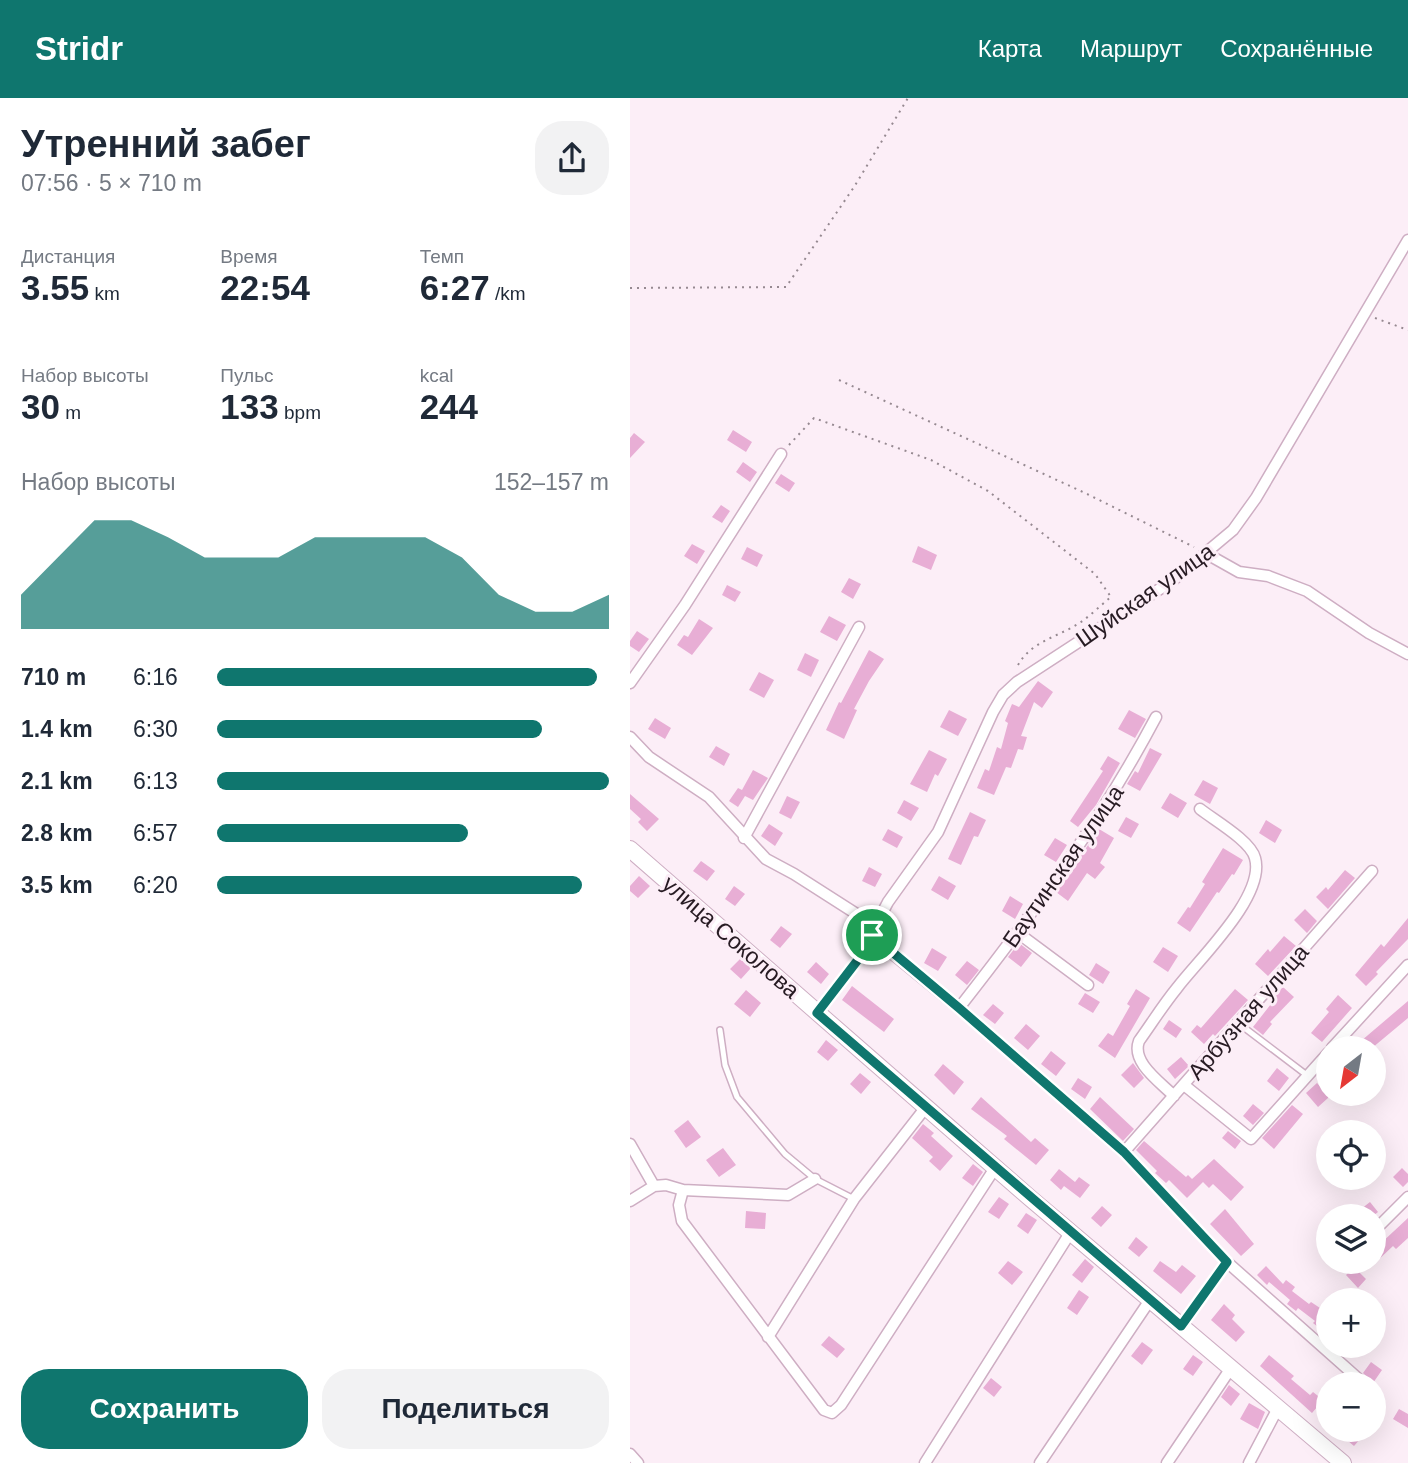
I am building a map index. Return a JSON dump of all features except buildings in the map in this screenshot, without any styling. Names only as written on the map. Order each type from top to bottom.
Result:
[{"type":"main road","name":"улица Соколова","points":[[630,849],[1070,1233],[1343,1463]]},
{"type":"street","name":"Шуйская улица","points":[[817,1013],[857,961],[888,902],[938,832],[1003,695],[1017,682],[1172,581],[1233,530],[1256,498],[1408,240]]},
{"type":"street","points":[[630,682],[685,605],[782,454]]},
{"type":"street","points":[[1207,554],[1239,572],[1268,576],[1307,591],[1368,633],[1408,654]]},
{"type":"street","points":[[744,838],[859,627]]},
{"type":"street","name":"Баутинская улица","points":[[959,1008],[1018,933],[1094,825],[1156,717]]},
{"type":"street","points":[[630,737],[655,761],[709,797],[766,859],[855,913],[872,935],[1124,1152],[1227,1262],[1351,1372]]},
{"type":"street","points":[[1174,1096],[1139,1060],[1136,1050],[1139,1041],[1177,988],[1236,915],[1250,892],[1256,869],[1250,847],[1200,809]]},
{"type":"street","name":"Арбузная улица","points":[[1124,1152],[1371,871]]},
{"type":"street","points":[[1018,933],[1087,985]]},
{"type":"street","points":[[1343,1036],[1408,965]]},
{"type":"street","points":[[1184,1085],[1251,1139],[1316,1066]]},
{"type":"street","points":[[768,1337],[854,1199],[926,1107]]},
{"type":"street","points":[[630,1144],[654,1186]]},
{"type":"street","points":[[684,1190],[680,1205],[682,1221],[824,1410],[832,1413],[841,1405],[995,1168]]},
{"type":"street","points":[[630,1201],[654,1186],[666,1185],[684,1190],[788,1195],[815,1179]]},
{"type":"street","points":[[1386,1219],[1408,1197]]},
{"type":"street","points":[[925,1463],[1070,1233]]},
{"type":"street","points":[[1181,1326],[1227,1262]]},
{"type":"street","points":[[1040,1463],[1150,1300]]},
{"type":"street","points":[[1167,1463],[1231,1368]]},
{"type":"street","points":[[1249,1463],[1278,1408]]},
{"type":"street","points":[[630,1454],[638,1463]]},
{"type":"lane","points":[[1238,1023],[1307,1076]]},
{"type":"lane","points":[[720,1030],[725,1065],[737,1097],[785,1154],[815,1179],[854,1199]]},
{"type":"path","points":[[630,288],[786,287],[854,187],[908,98]]},
{"type":"path","points":[[1364,315],[1408,330]]},
{"type":"path","points":[[839,380],[1083,492],[1207,554]]},
{"type":"path","points":[[782,454],[814,418],[931,460],[988,491],[1095,574],[1111,597],[1079,624],[1046,639],[1022,658],[1016,671]]},
{"type":"route","points":[[872,935],[1124,1152],[1227,1262],[1181,1326],[817,1013],[857,961],[872,935]]}]
